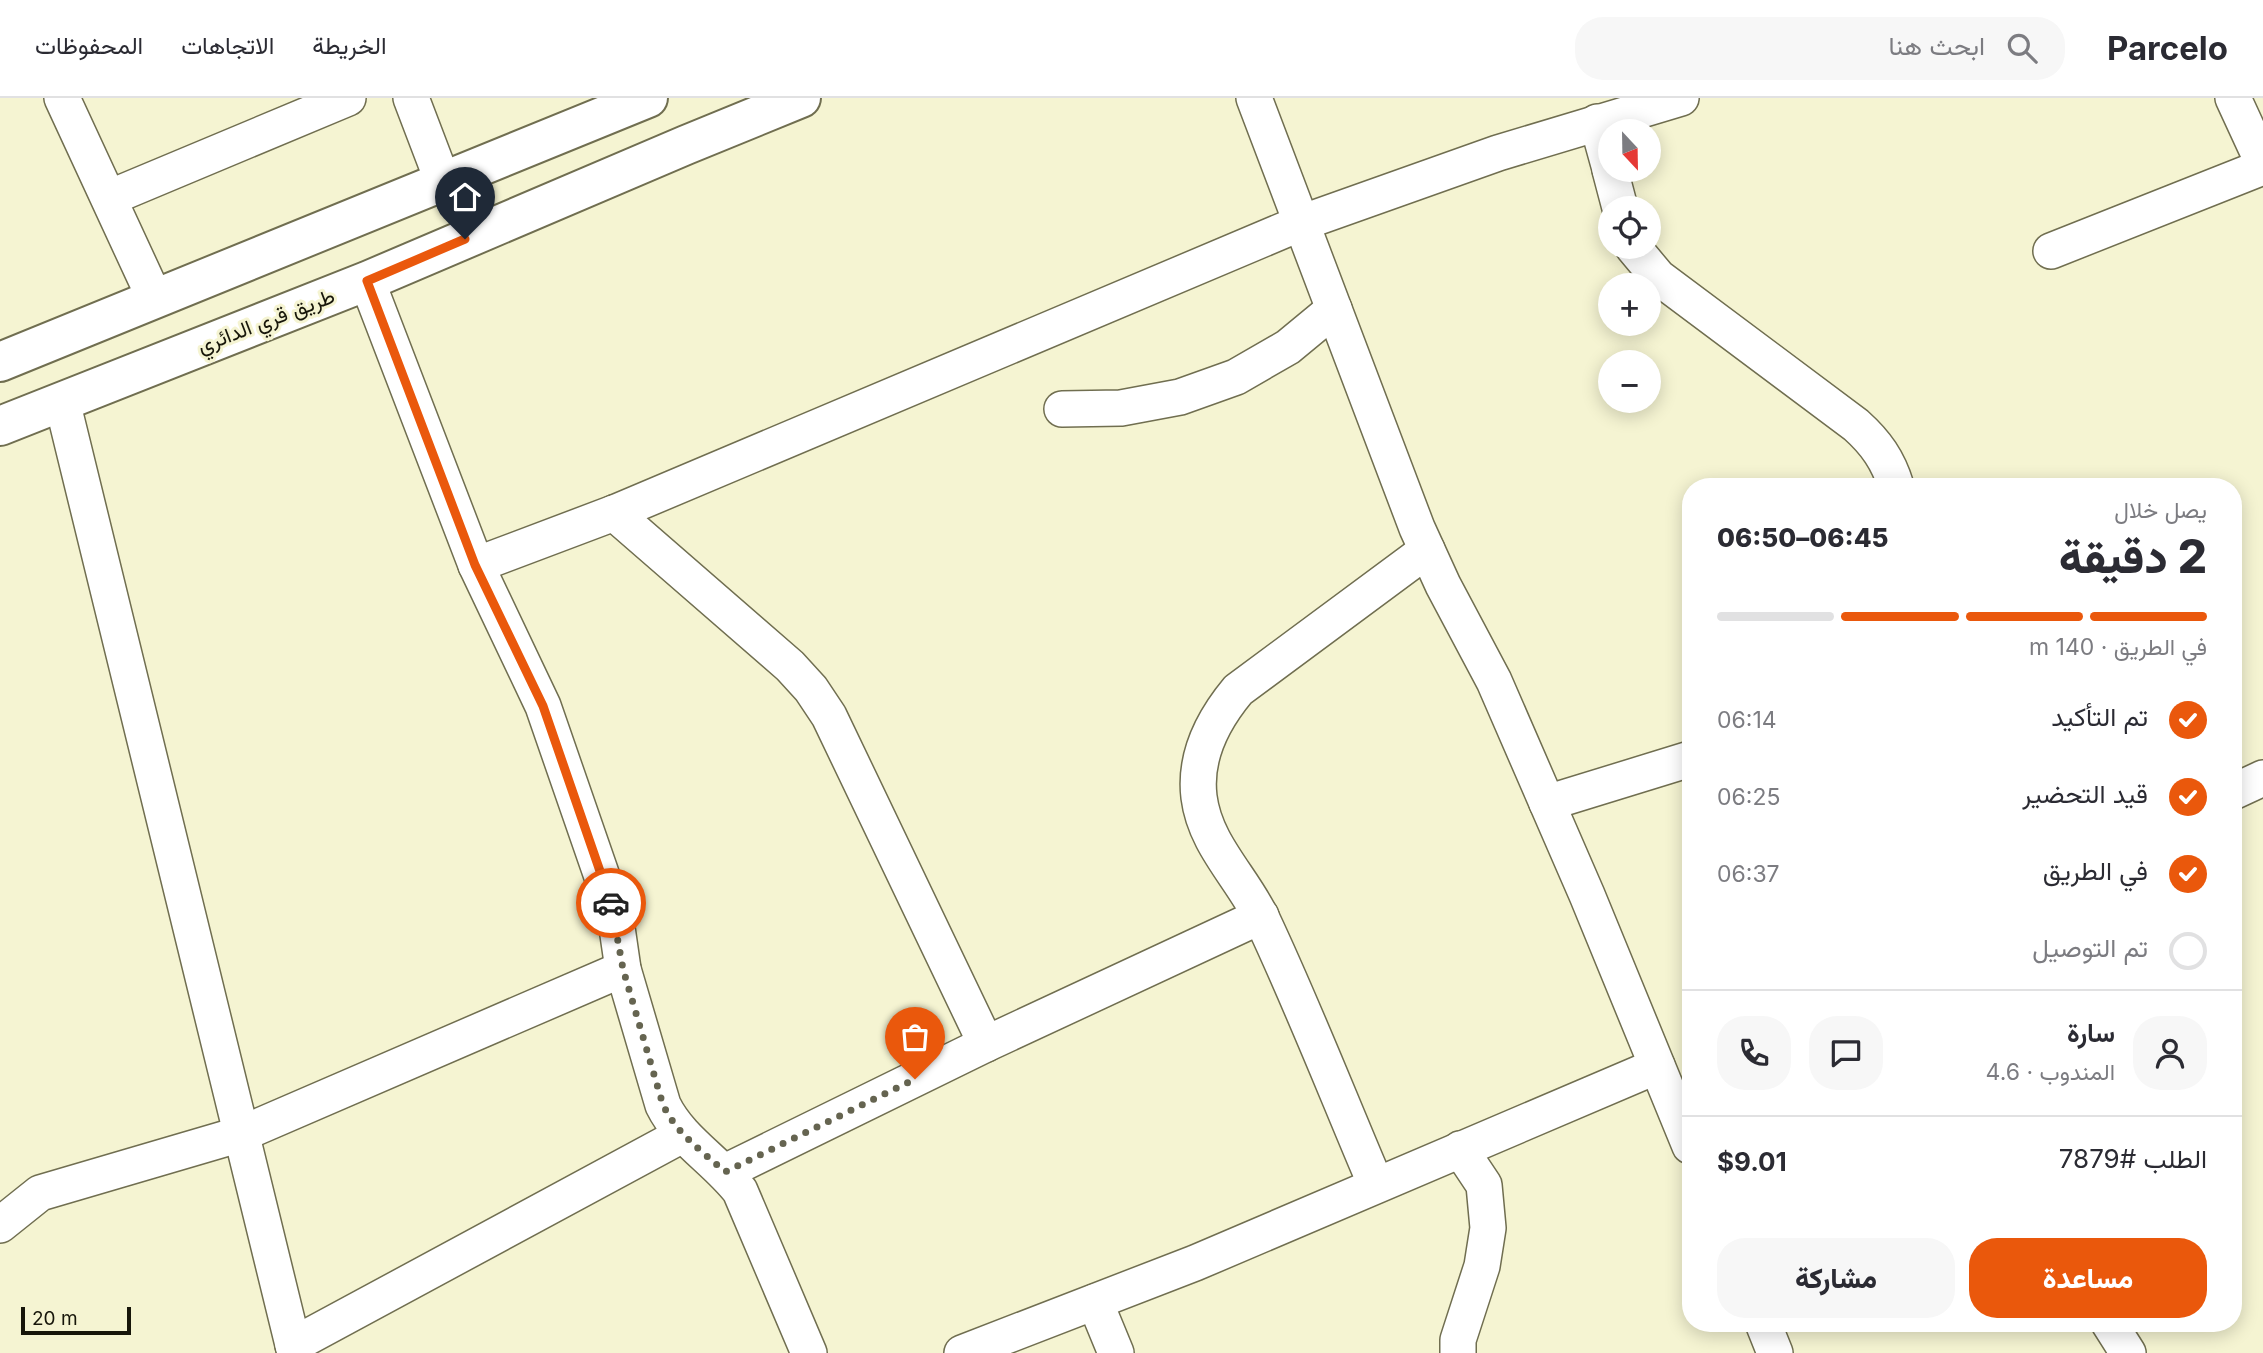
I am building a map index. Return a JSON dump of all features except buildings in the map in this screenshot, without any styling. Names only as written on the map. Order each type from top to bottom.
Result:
[{"type":"highway","points":[[0,362],[648,98]]},
{"type":"highway","name":"طريق قري الدائري","points":[[0,426],[367,281],[801,98]]},
{"type":"street","points":[[62,98],[155,299]]},
{"type":"street","points":[[108,198],[348,98]]},
{"type":"street","points":[[411,98],[443,182]]},
{"type":"street","points":[[1254,98],[1427,550],[1494,681],[1670,1071],[1682,1116]]},
{"type":"street","points":[[1608,119],[1681,98]]},
{"type":"street","points":[[2051,251],[2263,165],[2233,98]]},
{"type":"street","points":[[475,565],[614,513],[1301,223],[1498,153],[1598,122]]},
{"type":"street","points":[[1643,259],[1658,277],[1856,425],[1875,442],[1894,478]]},
{"type":"street","points":[[367,281],[475,565],[543,706],[615,914],[623,969],[663,1105],[682,1135],[725,1172],[740,1191],[809,1353]]},
{"type":"street","points":[[1062,409],[1121,408],[1180,397],[1236,377],[1288,347],[1334,309]]},
{"type":"street","points":[[62,401],[294,1349],[682,1135]]},
{"type":"street","points":[[614,513],[790,666],[811,689],[829,716],[986,1044]]},
{"type":"street","points":[[1376,1185],[1261,916],[1213,842],[1199,796],[1199,771],[1203,748],[1212,727],[1238,690],[1427,550]]},
{"type":"street","points":[[1547,803],[1682,761]]},
{"type":"street","points":[[2242,788],[2263,778]]},
{"type":"street","points":[[725,1172],[986,1044],[1261,916]]},
{"type":"street","points":[[0,1225],[40,1192],[241,1134],[623,969]]},
{"type":"street","points":[[962,1353],[1195,1263],[1460,1149],[1670,1071]]},
{"type":"street","points":[[1458,1353],[1458,1340],[1482,1266],[1488,1227],[1483,1185],[1460,1149]]},
{"type":"street","points":[[1095,1302],[1116,1353]]},
{"type":"street","points":[[1767,1332],[1775,1353]]},
{"type":"street","points":[[2115,1332],[2128,1353]]},
{"type":"way so far","points":[[611,903],[623,969],[663,1105],[682,1135],[725,1172],[915,1079]]},
{"type":"route","points":[[465,239],[367,281],[475,565],[543,706],[611,903]]}]
